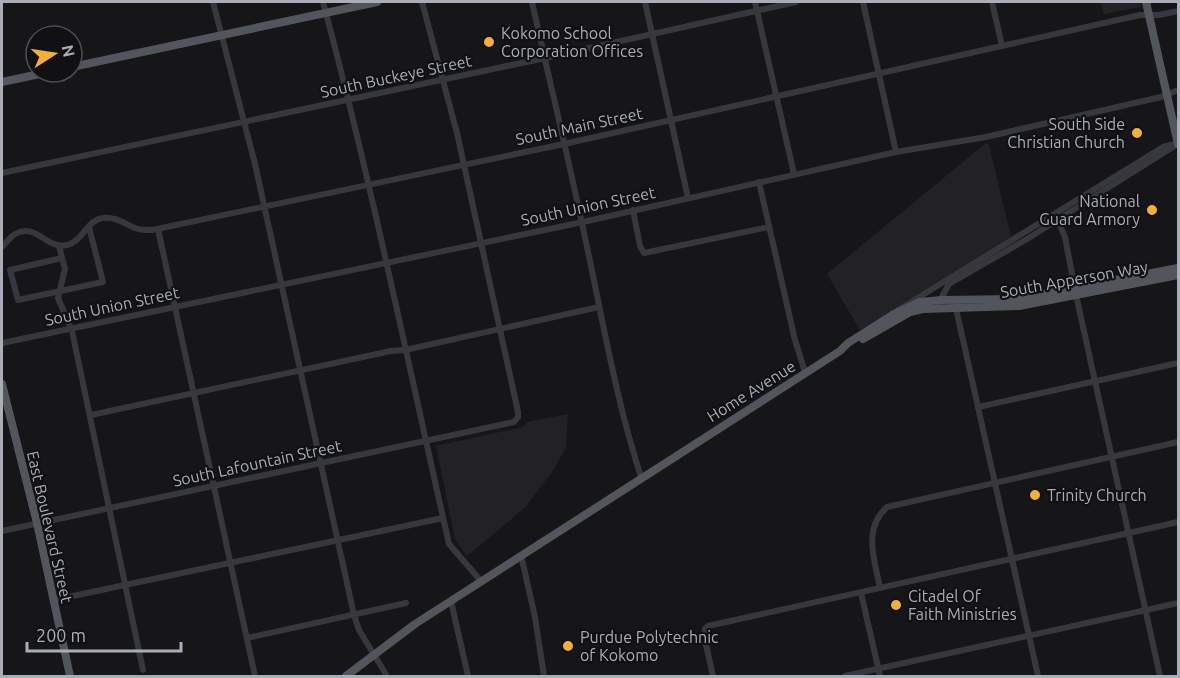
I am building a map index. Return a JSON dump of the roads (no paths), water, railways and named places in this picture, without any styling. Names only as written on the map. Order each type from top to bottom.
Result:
[{"type":"main road","points":[[84,65],[377,2]]},
{"type":"main road","points":[[1146,2],[1178,143]]},
{"type":"main road","points":[[2,82],[24,77]]},
{"type":"main road","name":"South Apperson Way","points":[[1075,292],[1179,268]]},
{"type":"main road","name":"South Apperson Way","points":[[892,315],[920,302],[955,304],[1018,299],[1075,292],[1179,274]]},
{"type":"main road","name":"South Apperson Way","points":[[840,351],[910,312],[938,304]]},
{"type":"main road","name":"Home Avenue","points":[[346,676],[416,624],[481,581],[840,351],[848,343],[892,315]]},
{"type":"main road","name":"East Boulevard Street","points":[[2,384],[37,523],[70,676]]},
{"type":"street","points":[[213,2],[245,122],[354,615],[358,630],[387,676]]},
{"type":"street","points":[[323,2],[369,184],[449,544],[481,581]]},
{"type":"street","points":[[422,2],[464,165],[499,330]]},
{"type":"street","points":[[532,2],[627,431],[641,477]]},
{"type":"street","points":[[645,2],[688,198]]},
{"type":"street","points":[[755,2],[794,174]]},
{"type":"street","name":"South Buckeye Street","points":[[2,173],[545,58],[796,2]]},
{"type":"street","points":[[863,2],[896,152]]},
{"type":"street","points":[[992,2],[1002,46]]},
{"type":"street","name":"South Main Street","points":[[58,246],[73,243],[96,220],[104,218],[117,219],[139,229],[158,229],[564,144],[1140,15],[1179,11]]},
{"type":"street","name":"South Union Street","points":[[2,343],[582,222],[896,152],[988,137],[1167,95],[1179,90]]},
{"type":"street","name":"Home Avenue","points":[[938,304],[949,284],[995,258],[1163,147],[1178,143]]},
{"type":"street","points":[[759,182],[795,340],[805,372]]},
{"type":"street","points":[[633,210],[640,246],[644,253],[769,227]]},
{"type":"street","points":[[1056,216],[1065,237],[1075,292],[1160,676]]},
{"type":"street","name":"Home Avenue","points":[[892,315],[909,302],[1056,216]]},
{"type":"street","points":[[62,258],[10,270],[18,300],[103,282],[89,227]]},
{"type":"street","points":[[158,229],[255,676]]},
{"type":"street","points":[[2,247],[15,234],[32,231],[58,246],[65,269],[58,298],[69,329],[72,331],[143,670]]},
{"type":"street","points":[[955,304],[1038,676]]},
{"type":"street","points":[[91,415],[599,307]]},
{"type":"street","name":"South Lafountain Street","points":[[2,531],[514,422],[518,412],[499,330]]},
{"type":"street","points":[[978,407],[1179,363]]},
{"type":"street","points":[[880,588],[871,538],[874,525],[883,511],[895,504],[1179,442]]},
{"type":"street","points":[[54,600],[443,518]]},
{"type":"street","points":[[713,676],[704,636],[705,628],[722,622],[1179,522]]},
{"type":"street","points":[[521,555],[535,617],[544,676]]},
{"type":"street","points":[[861,593],[879,673]]},
{"type":"street","points":[[451,601],[468,676]]},
{"type":"street","points":[[247,638],[406,603]]},
{"type":"street","points":[[845,676],[879,673],[1179,603]]},
{"type":"place","name":"Kokomo School Corporation Offices","points":[[489,42]]},
{"type":"place","name":"South Side Christian Church","points":[[1137,133]]},
{"type":"place","name":"National Guard Armory","points":[[1152,210]]},
{"type":"place","name":"Trinity Church","points":[[1035,495]]},
{"type":"place","name":"Citadel Of Faith Ministries","points":[[896,605]]},
{"type":"place","name":"Purdue Polytechnic of Kokomo","points":[[568,646]]}]
